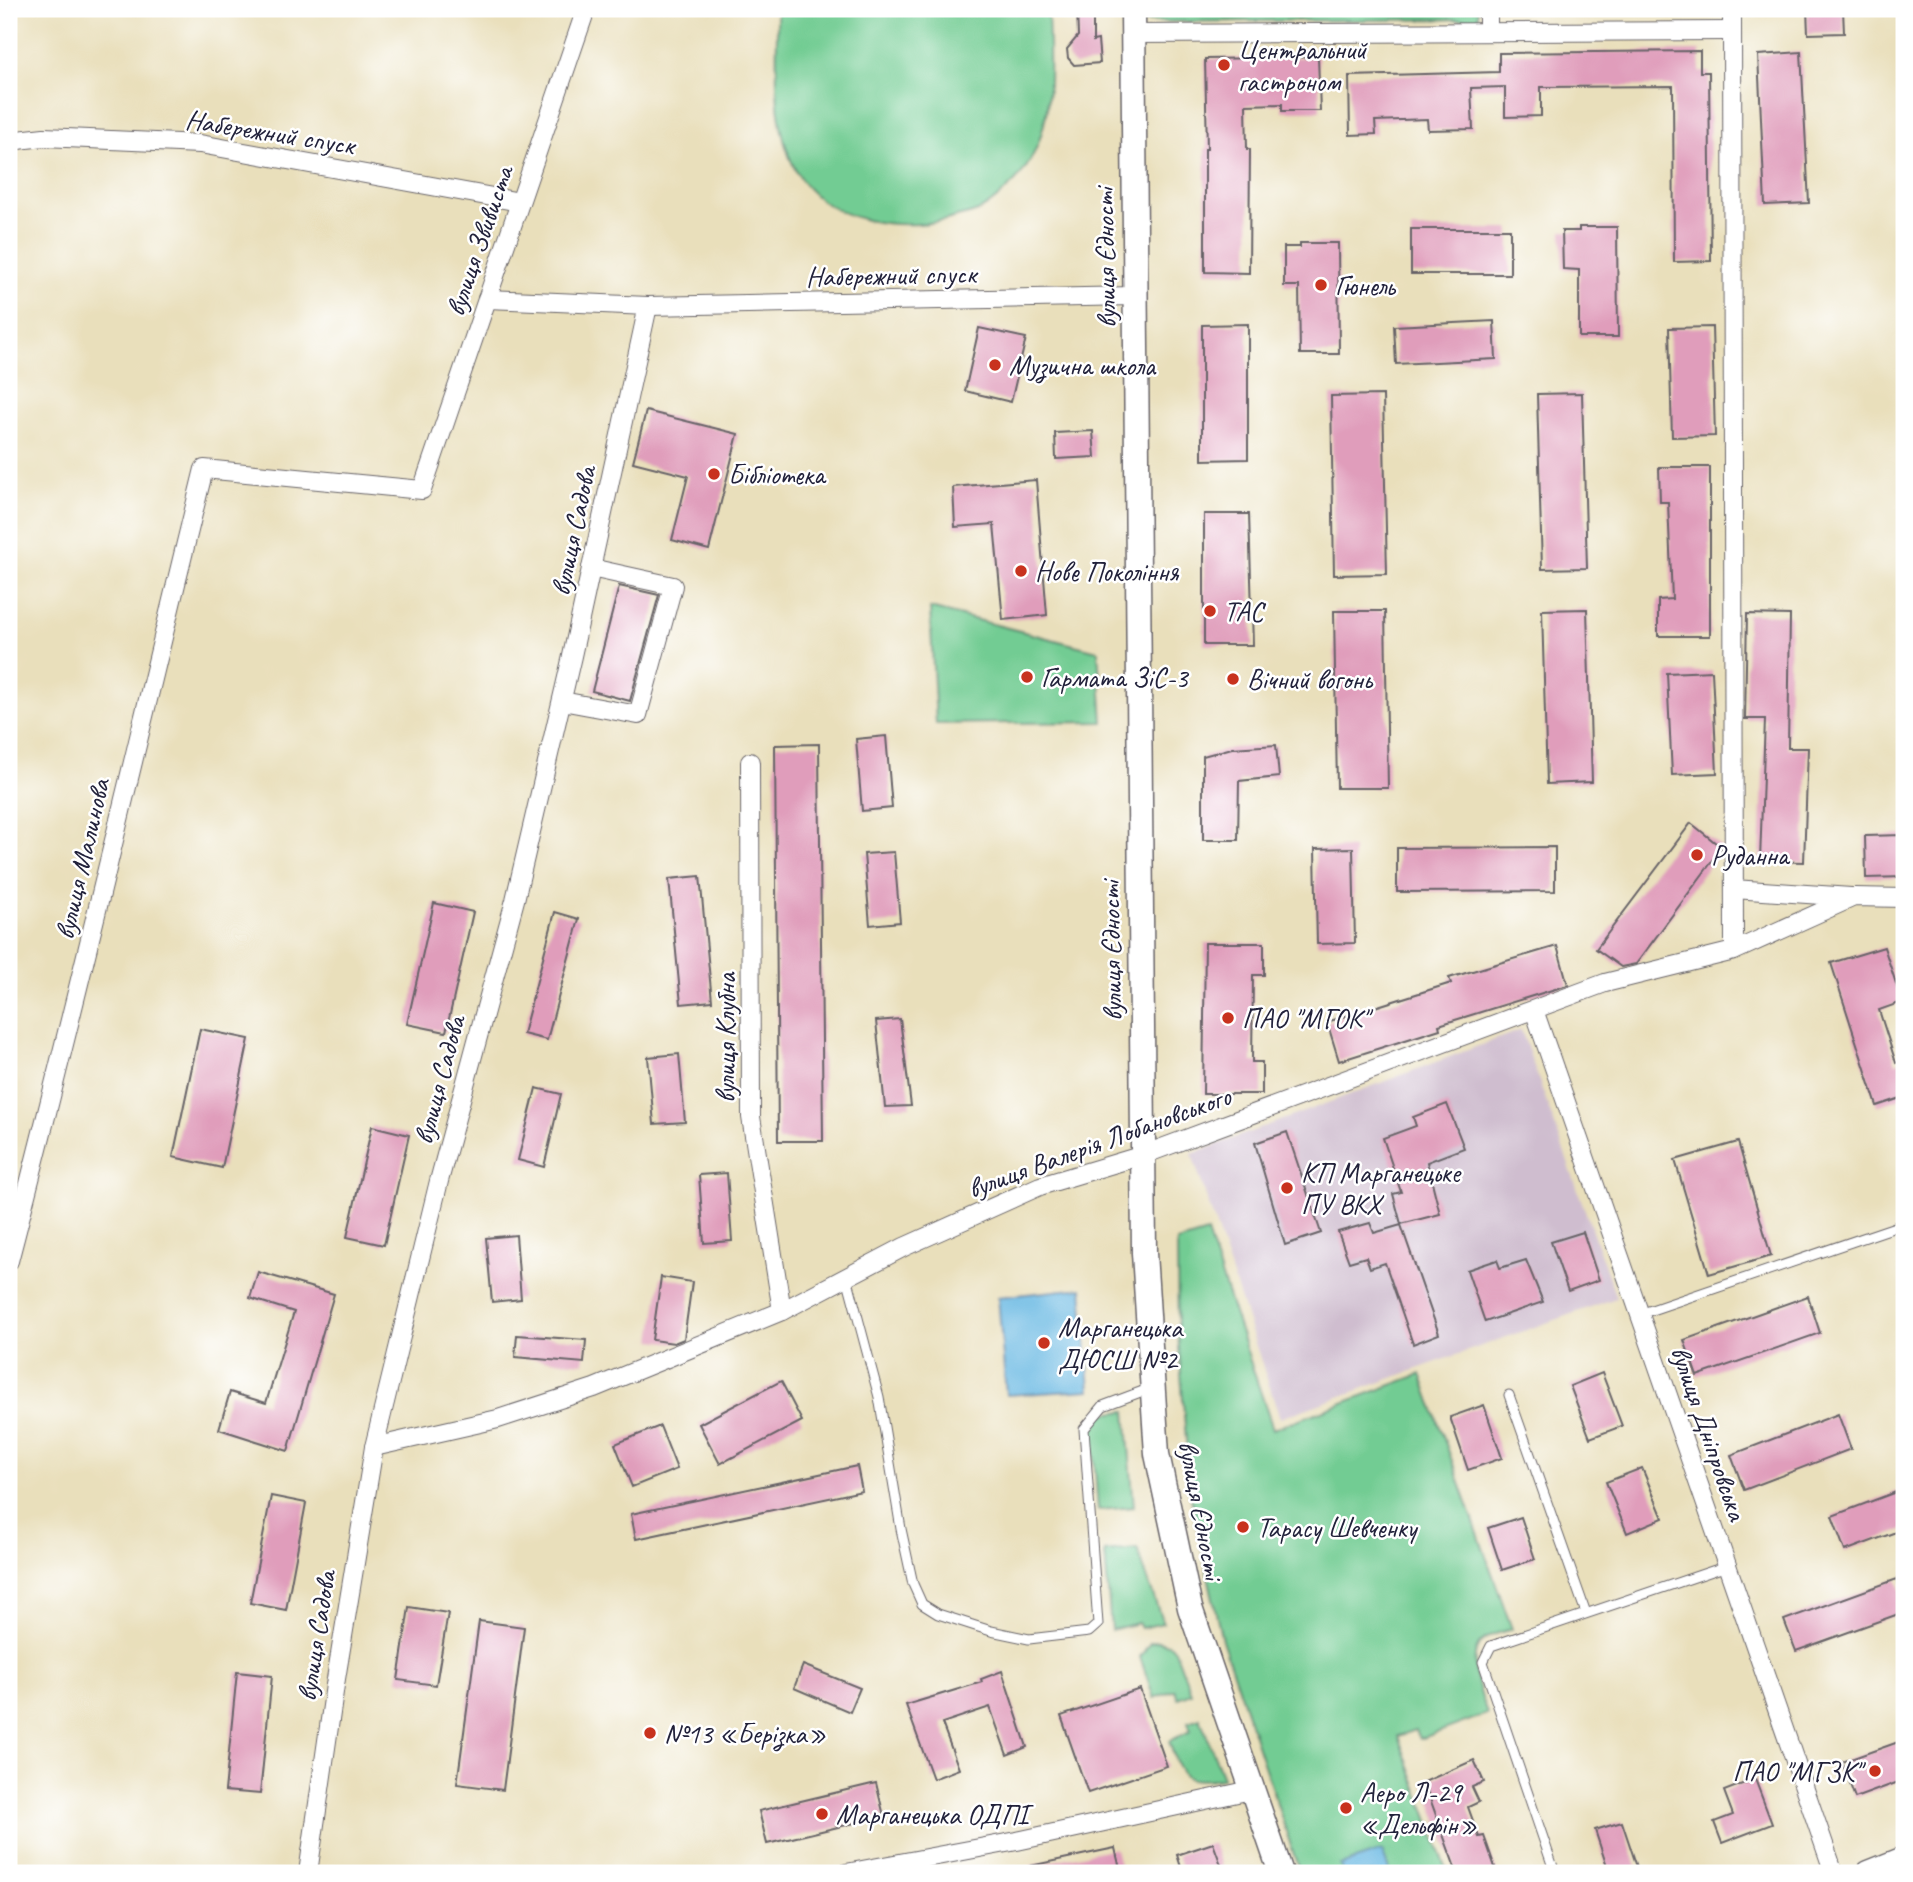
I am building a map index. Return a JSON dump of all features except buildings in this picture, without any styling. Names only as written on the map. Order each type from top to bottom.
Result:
[{"type":"street","name":"вулиця Звивиста","points":[[204,469],[422,490],[586,9]]},
{"type":"street","name":"вулиця Єдності","points":[[1133,9],[1144,1253],[1157,1454],[1190,1608],[1281,1873]]},
{"type":"street","points":[[1488,9],[1488,31]]},
{"type":"street","points":[[1732,9],[1734,951]]},
{"type":"street","points":[[1133,34],[1732,31]]},
{"type":"street","name":"Набережний спуск","points":[[9,141],[44,136],[200,144],[520,202]]},
{"type":"street","name":"Набережний спуск","points":[[487,299],[648,306],[1135,296]]},
{"type":"street","name":"вулиця Садова","points":[[308,1873],[335,1685],[374,1447],[439,1181],[515,900],[562,701],[648,306]]},
{"type":"street","name":"вулиця Малинова","points":[[9,1261],[64,1053],[120,807],[204,469]]},
{"type":"street","points":[[562,701],[638,715],[673,586],[591,568]]},
{"type":"street","name":"вулиця Клубна","points":[[750,762],[751,1117],[782,1311]]},
{"type":"street","points":[[1734,889],[1904,898]]},
{"type":"street","name":"вулиця Валерія Лобановського","points":[[374,1447],[498,1419],[594,1388],[782,1311],[904,1247],[1041,1186],[1143,1156],[1605,983],[1734,951],[1854,897]]},
{"type":"street","name":"вулиця Дніпровська","points":[[1534,1010],[1833,1873]]},
{"type":"street","points":[[846,1873],[1017,1841],[1251,1790]]},
{"type":"street","points":[[1869,1873],[1904,1859]]},
{"type":"lane","points":[[1640,1314],[1904,1224]]},
{"type":"lane","points":[[847,1278],[879,1397],[913,1584],[922,1604],[938,1614],[991,1631],[1029,1639],[1089,1632],[1098,1624],[1084,1429],[1103,1406],[1153,1388]]},
{"type":"lane","points":[[1509,1395],[1586,1614]]},
{"type":"lane","points":[[1555,1873],[1483,1662],[1491,1646],[1727,1566]]},
{"type":"shaded area","points":[[1521,1030],[1616,1298],[1280,1418],[1192,1154]]},
{"type":"green space","points":[[777,9],[1048,9],[1049,73],[1046,115],[1033,155],[1022,173],[982,209],[937,222],[891,224],[846,214],[826,203],[809,189],[796,171],[782,132],[777,92]]},
{"type":"green space","points":[[1141,9],[1478,9],[1478,19],[1141,22]]},
{"type":"green space","points":[[930,608],[1098,651],[1103,722],[936,724]]},
{"type":"green space","points":[[1207,1233],[1273,1429],[1421,1374],[1512,1629],[1488,1637],[1477,1648],[1476,1676],[1487,1714],[1420,1739],[1416,1730],[1398,1736],[1448,1873],[1300,1873],[1222,1640],[1190,1493],[1178,1334],[1177,1242]]},
{"type":"green space","points":[[1126,1411],[1134,1507],[1098,1510],[1092,1429],[1103,1414]]},
{"type":"green space","points":[[1137,1549],[1163,1623],[1141,1628],[1138,1623],[1111,1630],[1105,1552]]},
{"type":"green space","points":[[1158,1641],[1171,1645],[1175,1650],[1191,1693],[1178,1698],[1175,1690],[1154,1698],[1140,1657],[1150,1643]]},
{"type":"green space","points":[[1200,1718],[1223,1778],[1191,1779],[1185,1776],[1177,1764],[1169,1741],[1191,1731],[1188,1722]]},
{"type":"water","name":"Марганецька ДЮСШ №2","points":[[1082,1288],[1090,1390],[1006,1395],[998,1297]]},
{"type":"water","points":[[1382,1851],[1390,1873],[1343,1873],[1340,1865]]},
{"type":"place","name":"Центральний гастроном","points":[[1224,65]]},
{"type":"place","name":"Гюнель","points":[[1321,285]]},
{"type":"place","name":"Музична школа","points":[[995,365]]},
{"type":"place","name":"Бібліотека","points":[[714,474]]},
{"type":"place","name":"Нове Покоління","points":[[1021,571]]},
{"type":"place","name":"ТАС","points":[[1210,611]]},
{"type":"place","name":"Гармата ЗіС-3","points":[[1027,677]]},
{"type":"place","name":"Вічний вогонь","points":[[1233,679]]},
{"type":"place","name":"Руданна","points":[[1697,855]]},
{"type":"place","name":"ПАО \"МГОК\"","points":[[1228,1018]]},
{"type":"place","name":"КП Марганецьке ПУ ВКХ","points":[[1287,1188]]},
{"type":"place","name":"Марганецька ДЮСШ №2","points":[[1044,1343]]},
{"type":"place","name":"Тарасу Шевченку","points":[[1243,1527]]},
{"type":"place","name":"№13 «Берізка»","points":[[650,1733]]},
{"type":"place","name":"ПАО \"МГЗК\"","points":[[1875,1771]]},
{"type":"place","name":"Аеро Л-29 «Дельфін»","points":[[1346,1808]]},
{"type":"place","name":"Марганецька ОДПІ","points":[[822,1814]]}]
